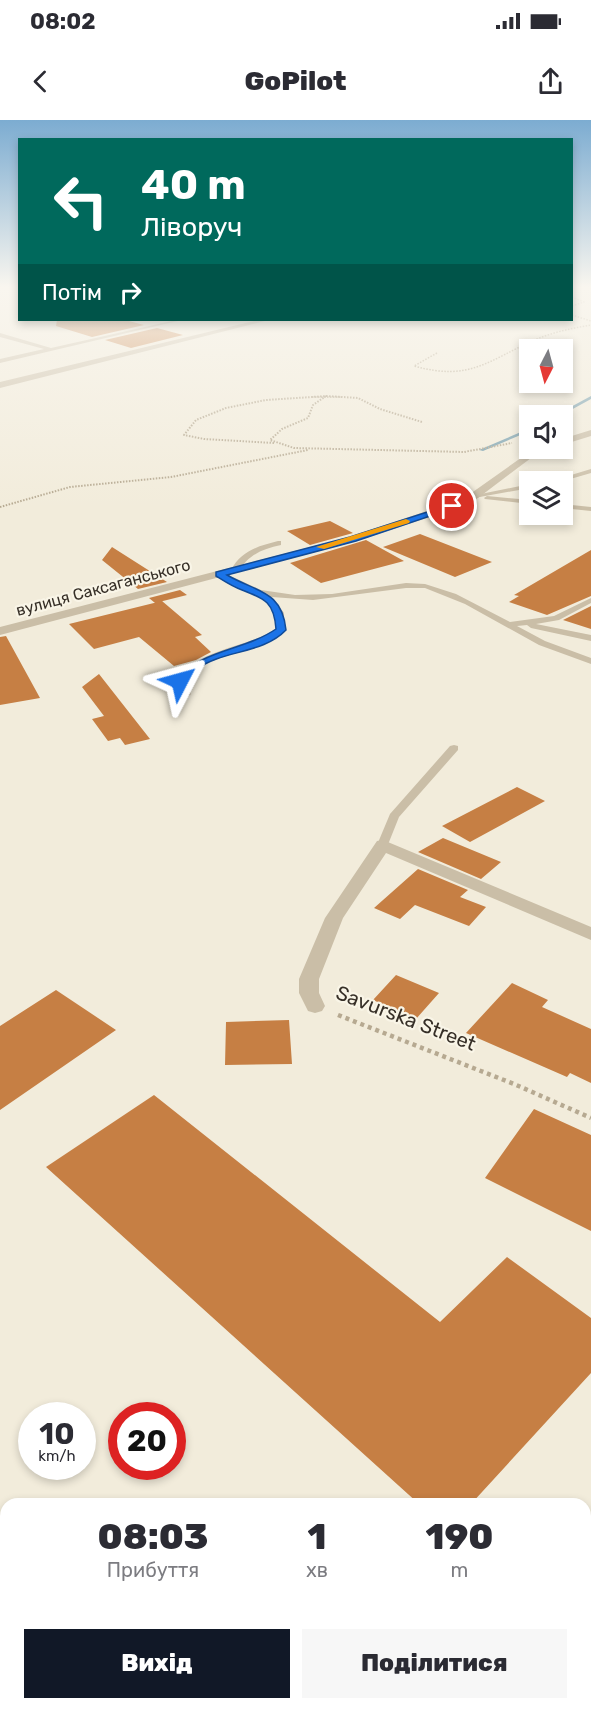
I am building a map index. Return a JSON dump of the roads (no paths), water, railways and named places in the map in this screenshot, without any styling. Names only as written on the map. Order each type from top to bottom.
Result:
[{"type":"street","points":[[0,385],[106,359]]},
{"type":"street","points":[[573,439],[591,433]]},
{"type":"street","name":"вулиця Саксаганського","points":[[0,631],[353,539],[452,506],[474,496],[524,459]]},
{"type":"street","points":[[383,845],[591,934]]},
{"type":"street","name":"Savurska Street","points":[[315,1006],[309,993],[309,980],[334,918],[383,845]]},
{"type":"lane","points":[[573,477],[591,471]]},
{"type":"lane","points":[[577,476],[591,481]]},
{"type":"lane","points":[[474,496],[519,488]]},
{"type":"lane","points":[[474,496],[519,501]]},
{"type":"lane","points":[[573,507],[591,509]]},
{"type":"lane","points":[[235,570],[238,561],[247,555],[278,543]]},
{"type":"lane","points":[[219,574],[242,587],[266,595],[316,598],[420,585],[448,591],[537,641],[591,661]]},
{"type":"lane","points":[[186,694],[180,681],[194,667],[230,651],[267,640],[281,630],[280,613],[266,595]]},
{"type":"lane","points":[[509,625],[556,618],[591,600]]},
{"type":"lane","points":[[524,623],[591,638]]},
{"type":"lane","points":[[383,845],[394,816],[454,748]]},
{"type":"waterway","points":[[573,407],[591,397]]},
{"type":"waterway","points":[[481,450],[519,434]]}]
